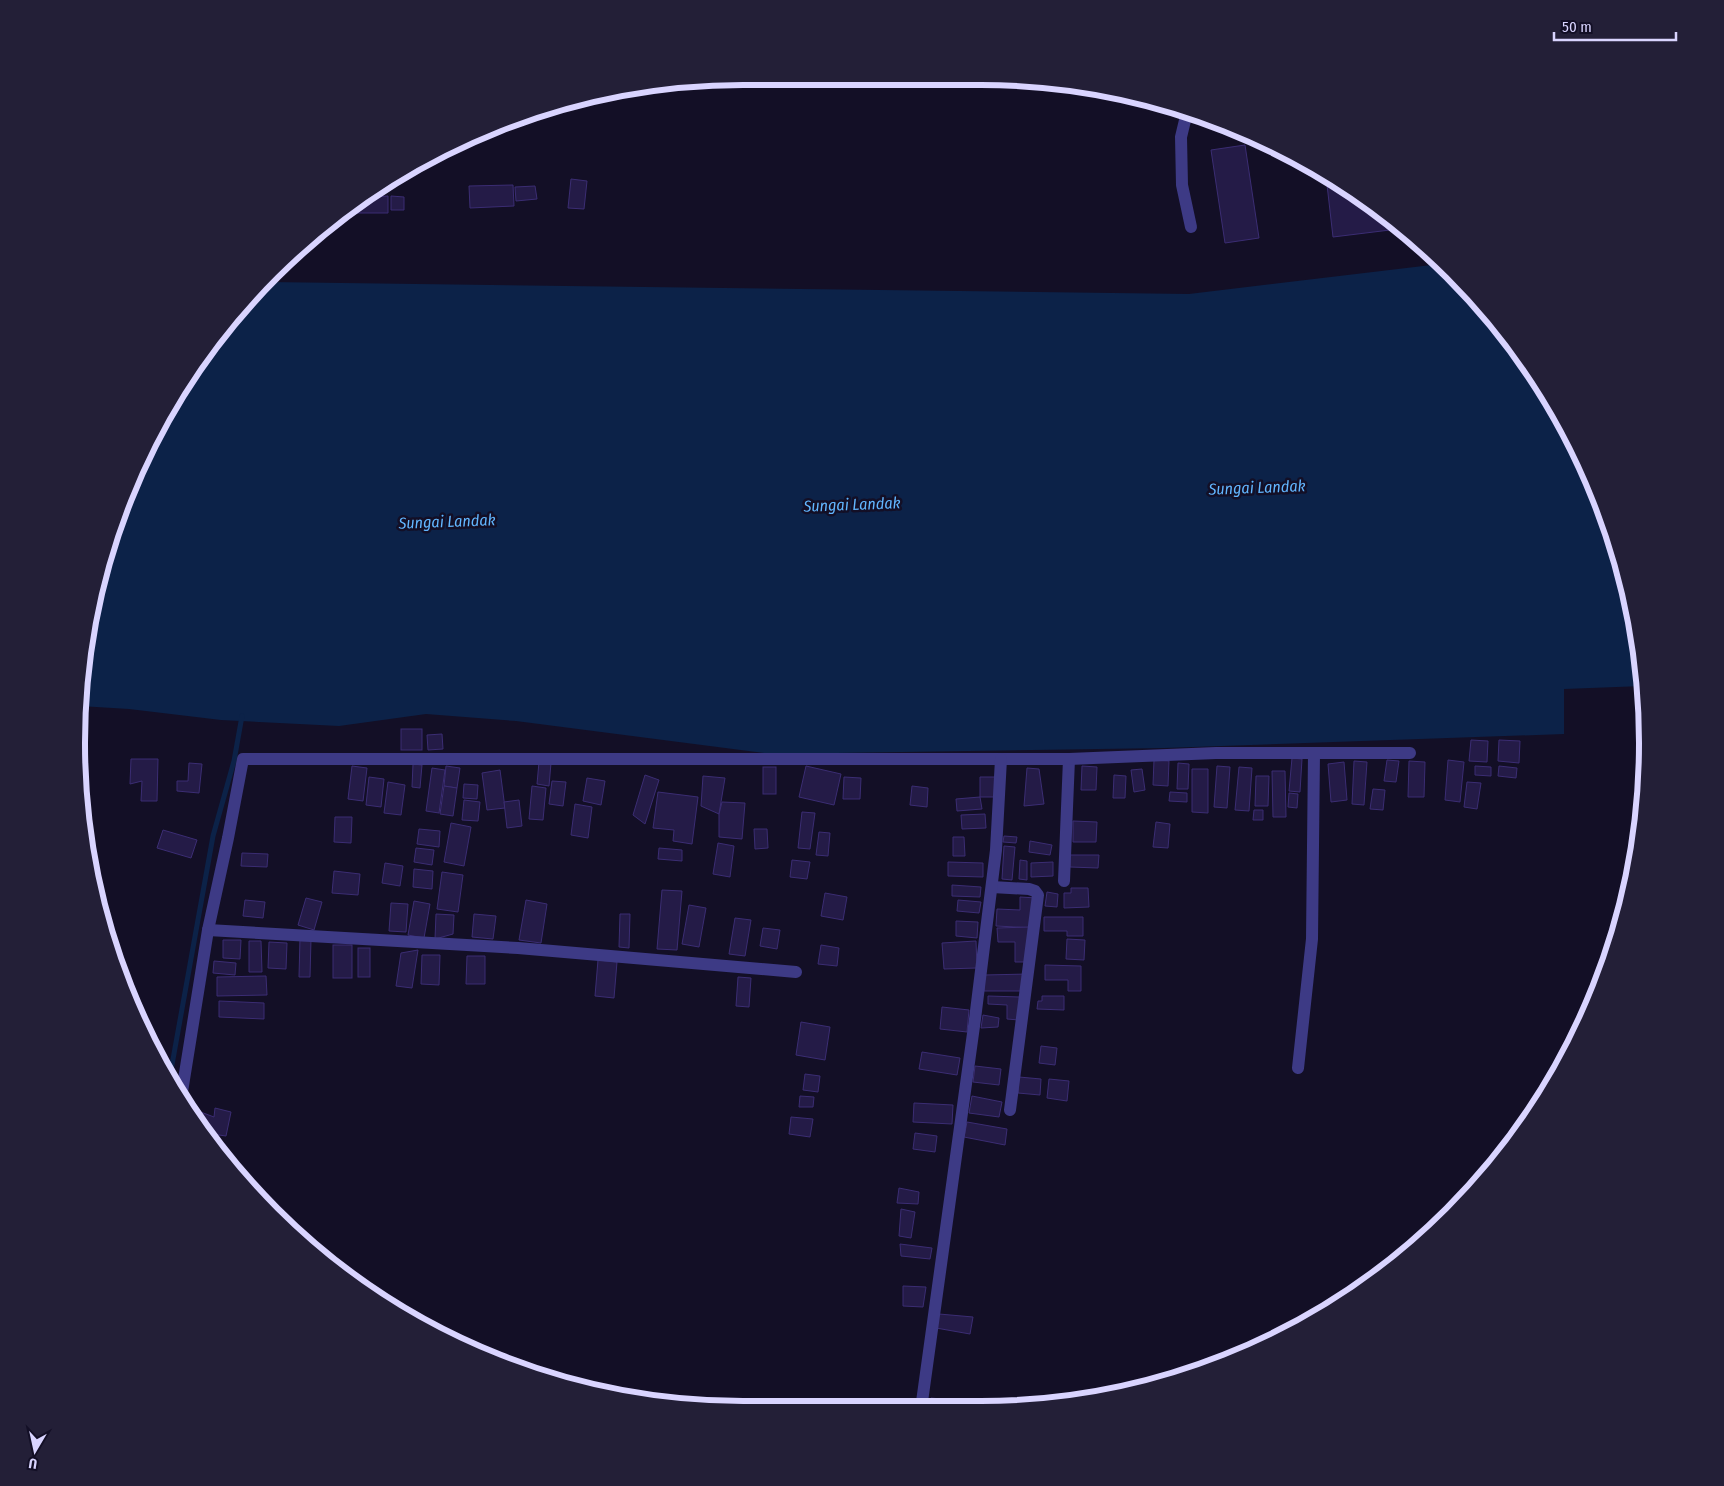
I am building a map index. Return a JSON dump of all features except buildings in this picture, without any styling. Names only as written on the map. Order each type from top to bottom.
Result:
[{"type":"street","points":[[1186,118],[1182,137],[1182,185],[1191,228]]},
{"type":"street","points":[[183,1088],[208,930],[243,759],[1070,759],[1216,753],[1410,753]]},
{"type":"street","points":[[1298,1068],[1312,939],[1314,753]]},
{"type":"street","points":[[922,1401],[992,886],[1001,759]]},
{"type":"street","points":[[1064,881],[1070,759]]},
{"type":"street","points":[[992,886],[1029,889],[1035,891],[1038,895],[1010,1110]]},
{"type":"street","points":[[208,930],[518,948],[796,972]]},
{"type":"water","name":"Sungai Landak","points":[[1432,265],[1476,309],[1503,342],[1551,414],[1571,452],[1589,491],[1617,573],[1626,615],[1636,686],[1564,689],[1564,734],[1165,748],[771,754],[516,721],[426,714],[339,726],[221,720],[129,709],[86,706],[91,657],[107,573],[135,491],[173,414],[196,377],[248,309],[274,282],[1189,294]]},
{"type":"waterway","points":[[171,1069],[213,836],[234,761],[242,716]]}]
